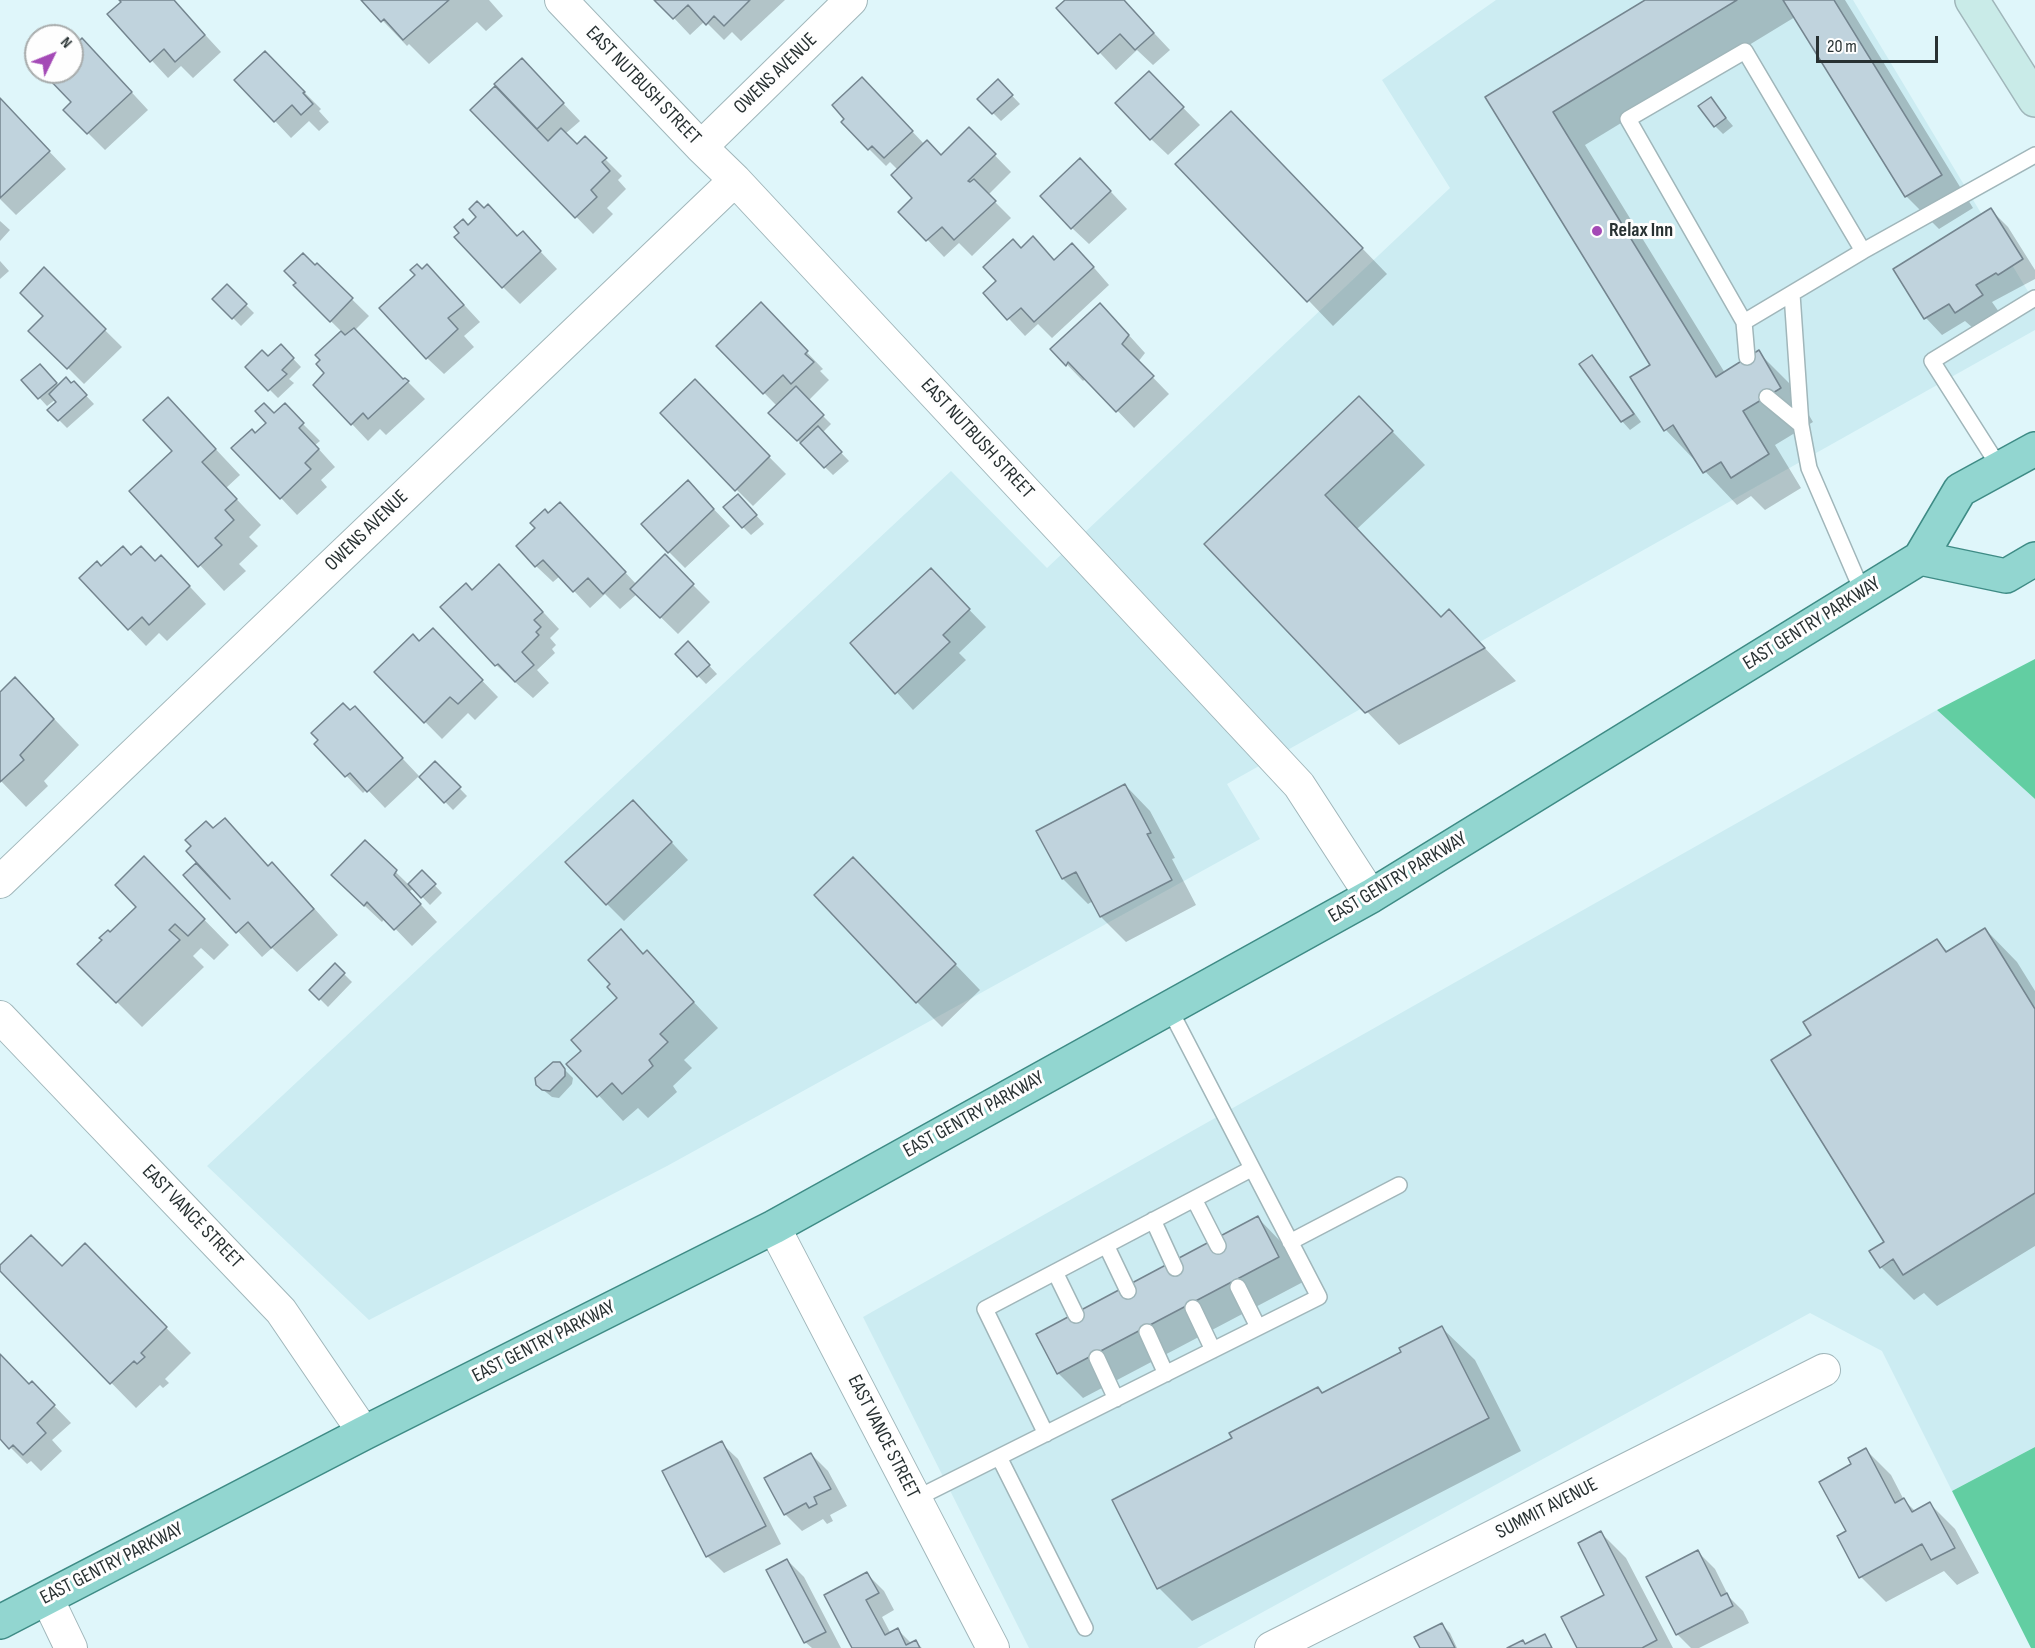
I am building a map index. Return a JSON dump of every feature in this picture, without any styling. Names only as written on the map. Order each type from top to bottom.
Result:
[{"type":"main road","points":[[1972,0],[2035,100]]},
{"type":"main road","name":"EAST GENTRY PARKWAY","points":[[0,1622],[364,1433],[774,1227],[1371,896],[1920,558],[1960,490],[2035,449]]},
{"type":"main road","points":[[1920,558],[2006,576],[2035,559]]},
{"type":"street","name":"EAST NUTBUSH STREET","points":[[561,0],[735,180],[1299,784],[1371,896]]},
{"type":"street","name":"OWENS AVENUE","points":[[701,147],[851,0]]},
{"type":"street","name":"OWENS AVENUE","points":[[0,882],[735,180]]},
{"type":"street","name":"EAST VANCE STREET","points":[[0,1017],[281,1311],[364,1433]]},
{"type":"street","name":"EAST VANCE STREET","points":[[774,1227],[993,1648]]},
{"type":"street","name":"SUMMIT AVENUE","points":[[1271,1648],[1824,1370]]},
{"type":"street","points":[[47,1598],[71,1648]]},
{"type":"lane","points":[[1747,357],[1744,322],[1628,119],[1745,51],[1863,251]]},
{"type":"lane","points":[[1744,322],[1863,251],[2035,154]]},
{"type":"lane","points":[[1792,294],[1801,425],[1809,468],[1863,593]]},
{"type":"lane","points":[[2000,468],[1932,361],[2035,298]]},
{"type":"lane","points":[[1767,397],[1801,425]]},
{"type":"lane","points":[[915,1499],[1319,1297],[1169,1008]]},
{"type":"lane","points":[[1046,1434],[985,1309],[1251,1169]]},
{"type":"lane","points":[[1290,1242],[1399,1185]]},
{"type":"lane","points":[[1194,1198],[1218,1246]]},
{"type":"lane","points":[[1153,1220],[1175,1268]]},
{"type":"lane","points":[[1106,1245],[1128,1291]]},
{"type":"lane","points":[[1055,1272],[1076,1315]]},
{"type":"lane","points":[[1238,1287],[1258,1327]]},
{"type":"lane","points":[[1193,1308],[1213,1350]]},
{"type":"lane","points":[[1147,1332],[1166,1374]]},
{"type":"lane","points":[[1097,1358],[1116,1399]]},
{"type":"lane","points":[[999,1457],[1085,1628]]},
{"type":"shaded area","points":[[1496,0],[1853,0],[2035,303],[2035,330],[1227,784],[1260,839],[667,1166],[369,1320],[207,1166],[951,471],[1047,568],[1450,188],[1382,80]]},
{"type":"shaded area","points":[[1937,710],[2035,799],[2035,1447],[1952,1491],[1882,1351],[1810,1313],[1197,1648],[1029,1648],[863,1317]]},
{"type":"green space","points":[[2035,659],[2035,799],[1937,710]]},
{"type":"green space","points":[[2035,1447],[2035,1648],[2031,1648],[1952,1491]]},
{"type":"building","points":[[119,0],[174,0],[205,35],[175,62],[164,49],[150,62],[107,14],[121,2]]},
{"type":"building","points":[[361,0],[449,0],[403,40],[384,19],[381,22]]},
{"type":"building","points":[[654,0],[750,0],[724,26],[714,16],[706,25],[688,5],[673,19]]},
{"type":"building","points":[[1065,0],[1124,0],[1154,33],[1135,50],[1120,34],[1098,54],[1056,8]]},
{"type":"building","name":"Relax Inn","points":[[1645,0],[1737,0],[1553,112],[1716,377],[1759,350],[1781,388],[1743,411],[1769,454],[1731,478],[1721,462],[1703,473],[1673,425],[1664,431],[1630,377],[1650,365],[1485,97]]},
{"type":"building","points":[[1783,0],[1834,0],[1942,175],[1905,197]]},
{"type":"building","points":[[84,40],[132,92],[87,134],[63,110],[71,102],[54,84],[84,84]]},
{"type":"building","points":[[265,51],[305,92],[303,93],[313,104],[301,115],[292,105],[274,122],[234,80]]},
{"type":"building","points":[[522,58],[564,103],[537,129],[494,84]]},
{"type":"building","points":[[1149,71],[1184,107],[1150,140],[1115,103]]},
{"type":"building","points":[[862,77],[913,131],[884,158],[872,146],[868,150],[841,122],[844,119],[832,105]]},
{"type":"building","points":[[998,79],[1013,95],[992,114],[977,99]]},
{"type":"building","points":[[495,86],[548,141],[561,128],[577,144],[585,136],[607,158],[602,162],[610,171],[591,190],[597,197],[575,218],[470,110]]},
{"type":"building","points":[[1711,97],[1726,118],[1714,127],[1698,106]]},
{"type":"building","points":[[0,98],[50,151],[0,198]]},
{"type":"building","points":[[1231,111],[1363,248],[1307,302],[1175,164]]},
{"type":"building","points":[[969,127],[996,154],[968,181],[974,179],[996,201],[954,240],[942,227],[926,241],[898,212],[912,198],[891,175],[927,140],[941,155]]},
{"type":"building","points":[[1080,158],[1111,191],[1071,229],[1040,196]]},
{"type":"building","points":[[477,201],[484,208],[488,204],[517,236],[523,231],[541,251],[502,288],[454,237],[459,233],[454,227],[463,219],[468,225],[476,217],[469,209]]},
{"type":"building","points":[[1991,208],[2023,259],[1998,275],[1996,273],[1976,285],[1983,295],[1955,313],[1949,304],[1924,319],[1893,269]]},
{"type":"building","points":[[1033,236],[1054,260],[1072,243],[1094,267],[1034,322],[1021,308],[1007,320],[983,293],[996,281],[983,267],[1013,239],[1021,248]]},
{"type":"building","points":[[303,253],[315,265],[317,263],[353,298],[330,322],[293,285],[296,283],[284,271]]},
{"type":"building","points":[[417,264],[422,269],[427,264],[464,305],[448,318],[458,329],[426,359],[379,308],[415,275],[410,270]]},
{"type":"building","points":[[44,267],[106,329],[67,369],[28,331],[43,316],[20,293]]},
{"type":"building","points":[[227,284],[247,304],[232,319],[212,299]]},
{"type":"building","points":[[761,302],[808,351],[805,354],[814,362],[791,384],[783,375],[763,394],[716,346]]},
{"type":"building","points":[[1100,303],[1129,335],[1122,344],[1154,376],[1116,412],[1068,362],[1066,366],[1050,349]]},
{"type":"building","points":[[354,328],[403,379],[409,381],[368,419],[363,413],[351,425],[313,385],[324,373],[316,364],[320,360],[315,355],[341,331],[345,335]]},
{"type":"building","points":[[281,344],[294,358],[282,370],[287,374],[268,391],[245,367],[262,350],[268,356]]},
{"type":"building","points":[[1592,355],[1634,414],[1621,422],[1579,364]]},
{"type":"building","points":[[40,364],[57,383],[38,399],[21,380]]},
{"type":"building","points":[[66,377],[71,383],[74,381],[87,395],[58,421],[47,410],[56,402],[49,394]]},
{"type":"building","points":[[695,379],[770,456],[735,491],[660,413]]},
{"type":"building","points":[[796,386],[824,415],[797,441],[768,413]]},
{"type":"building","points":[[1359,396],[1393,431],[1325,495],[1441,617],[1449,609],[1485,648],[1365,713],[1204,544]]},
{"type":"building","points":[[168,397],[216,449],[202,462],[237,499],[225,510],[234,520],[215,538],[222,545],[198,567],[129,491],[172,451],[143,420]]},
{"type":"building","points":[[264,403],[274,413],[285,403],[304,423],[299,428],[319,449],[305,463],[311,469],[280,499],[231,448],[252,429],[255,433],[266,423],[255,411]]},
{"type":"building","points":[[818,426],[842,452],[824,468],[800,443]]},
{"type":"building","points":[[688,480],[714,509],[668,553],[641,524]]},
{"type":"building","points":[[738,494],[757,515],[742,528],[723,507]]},
{"type":"building","points":[[560,502],[626,572],[603,594],[588,578],[573,592],[543,560],[535,567],[516,546],[535,528],[530,523],[545,509],[548,513]]},
{"type":"building","points":[[123,546],[131,555],[141,546],[155,561],[161,555],[190,586],[149,625],[142,617],[128,630],[79,578],[97,561],[101,566]]},
{"type":"building","points":[[665,554],[694,584],[660,618],[630,589]]},
{"type":"building","points":[[499,564],[543,612],[534,620],[541,627],[536,632],[539,635],[522,652],[534,665],[515,682],[498,664],[495,666],[440,607],[466,583],[472,590]]},
{"type":"building","points":[[931,568],[970,609],[943,635],[950,642],[895,694],[850,643]]},
{"type":"building","points":[[433,628],[483,680],[458,704],[450,697],[424,723],[374,672],[413,634],[419,641]]},
{"type":"building","points":[[688,641],[710,665],[697,677],[675,654]]},
{"type":"building","points":[[15,677],[54,719],[20,755],[24,760],[0,782],[0,692]]},
{"type":"building","points":[[343,703],[350,710],[355,706],[403,758],[367,792],[350,773],[345,777],[314,744],[318,740],[311,733]]},
{"type":"building","points":[[435,761],[461,787],[444,803],[419,777]]},
{"type":"building","points":[[1125,784],[1151,833],[1147,834],[1172,880],[1100,917],[1076,872],[1062,879],[1036,831]]},
{"type":"building","points":[[633,800],[672,842],[606,905],[565,862]]},
{"type":"building","points":[[225,818],[268,866],[272,862],[314,909],[271,948],[248,922],[236,933],[183,875],[196,863],[230,899],[186,851],[191,846],[185,840],[206,821],[213,828]]},
{"type":"building","points":[[365,840],[397,870],[394,875],[421,904],[394,930],[367,902],[364,906],[331,875]]},
{"type":"building","points":[[144,856],[205,919],[188,936],[175,924],[169,930],[180,940],[116,1003],[77,964],[102,940],[99,938],[108,930],[110,932],[136,907],[115,885]]},
{"type":"building","points":[[853,857],[956,964],[916,1003],[814,895]]},
{"type":"building","points":[[422,870],[436,884],[421,898],[408,884]]},
{"type":"building","points":[[1985,928],[2035,1009],[2035,1193],[1903,1275],[1893,1259],[1880,1268],[1869,1251],[1884,1242],[1771,1060],[1811,1035],[1803,1022],[1937,939],[1946,952]]},
{"type":"building","points":[[621,929],[643,954],[647,950],[694,1002],[660,1034],[668,1042],[649,1060],[653,1066],[622,1094],[612,1083],[597,1097],[566,1064],[581,1051],[571,1040],[617,998],[607,987],[610,984],[588,960]]},
{"type":"building","points":[[335,963],[345,973],[319,1000],[309,990]]},
{"type":"building","points":[[553,1062],[560,1062],[565,1069],[565,1076],[550,1091],[542,1090],[536,1085],[535,1078]]},
{"type":"building","points":[[1258,1216],[1279,1257],[1057,1374],[1036,1334]]},
{"type":"building","points":[[31,1235],[62,1266],[85,1243],[167,1327],[141,1353],[145,1357],[137,1364],[134,1361],[110,1384],[0,1271],[0,1265]]},
{"type":"building","points":[[1442,1326],[1489,1418],[1157,1589],[1112,1500],[1232,1438],[1229,1433],[1318,1387],[1322,1393],[1401,1352],[1399,1348]]},
{"type":"building","points":[[0,1354],[29,1384],[32,1381],[55,1405],[37,1423],[46,1433],[23,1455],[13,1445],[9,1449],[0,1439]]},
{"type":"building","points":[[722,1441],[766,1526],[706,1557],[662,1471]]},
{"type":"building","points":[[1866,1448],[1895,1503],[1904,1498],[1912,1512],[1930,1502],[1955,1548],[1931,1560],[1922,1544],[1859,1578],[1837,1536],[1846,1531],[1819,1482],[1851,1464],[1848,1458]]},
{"type":"building","points":[[811,1453],[831,1489],[814,1497],[817,1504],[809,1508],[806,1503],[784,1515],[764,1478]]},
{"type":"building","points":[[1601,1531],[1657,1640],[1642,1648],[1577,1648],[1561,1617],[1604,1595],[1578,1543]]},
{"type":"building","points":[[1698,1550],[1721,1596],[1727,1593],[1733,1606],[1676,1635],[1646,1577]]},
{"type":"building","points":[[787,1559],[826,1632],[804,1643],[766,1570]]},
{"type":"building","points":[[867,1572],[879,1593],[866,1600],[885,1635],[898,1628],[906,1645],[916,1640],[920,1648],[852,1648],[824,1595]]},
{"type":"building","points":[[1442,1623],[1455,1648],[1420,1648],[1414,1637]]},
{"type":"building","points":[[1545,1634],[1552,1648],[1507,1648],[1523,1640],[1525,1644]]},
{"type":"place","name":"Relax Inn","points":[[1597,231]]}]
